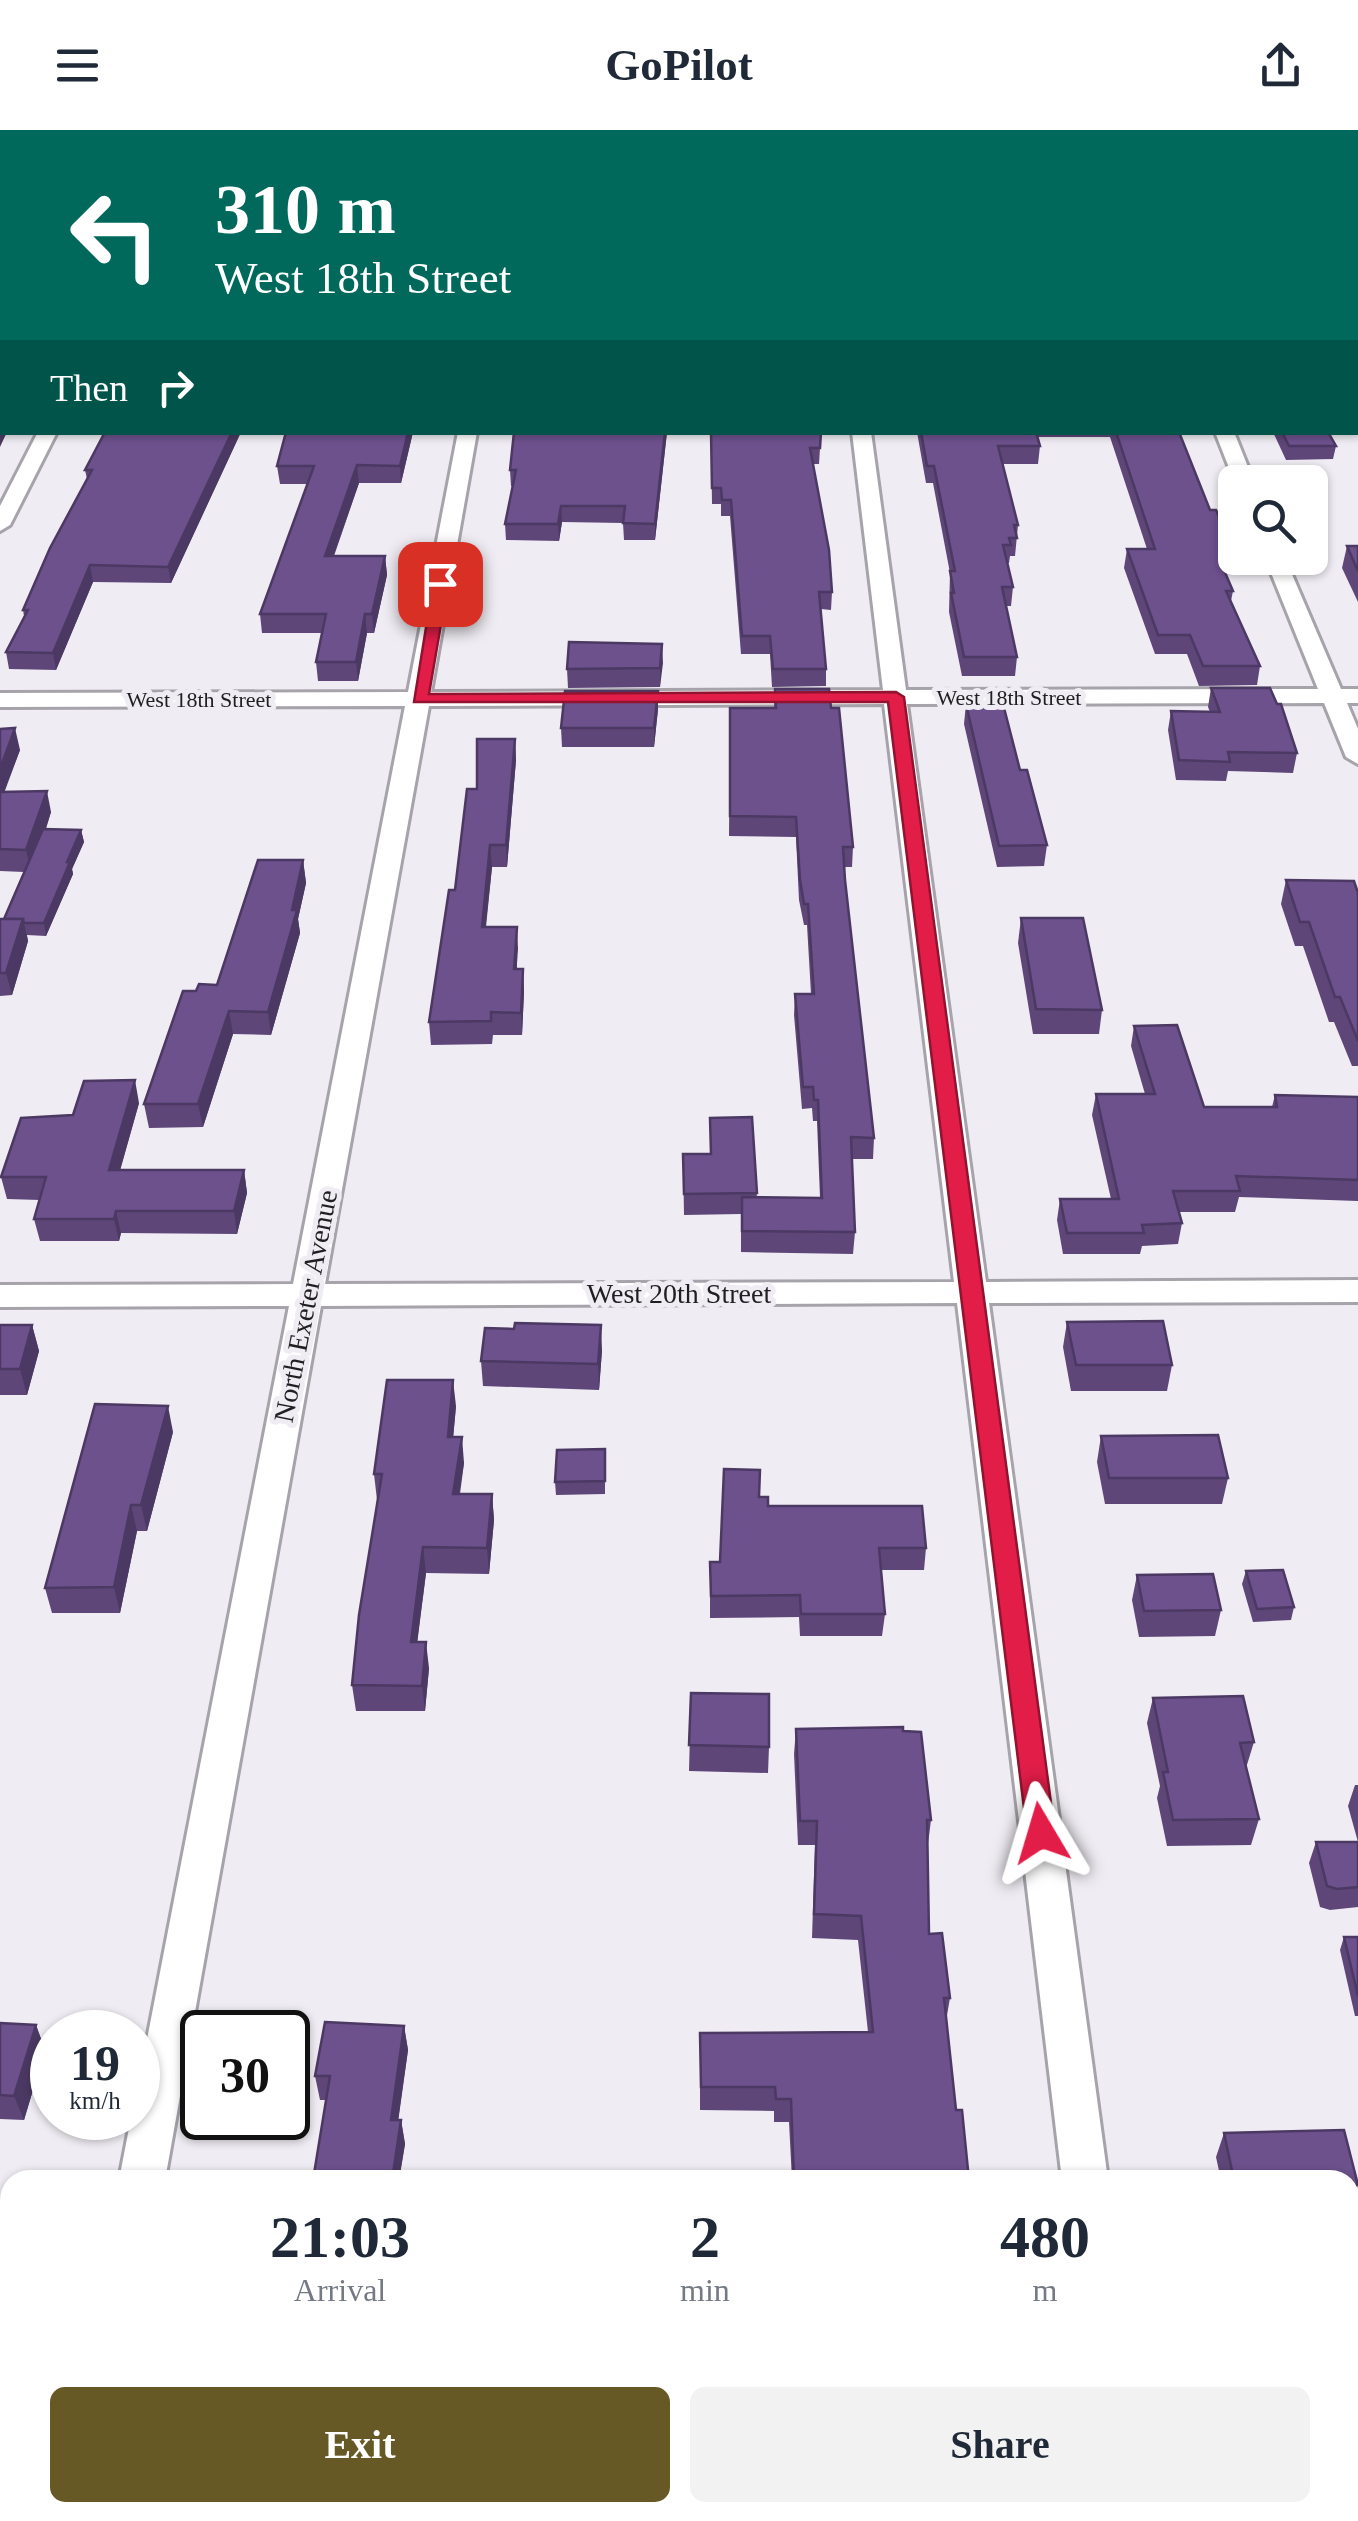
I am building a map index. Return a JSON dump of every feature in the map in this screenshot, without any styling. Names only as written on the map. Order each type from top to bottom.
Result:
[{"type":"street","points":[[0,526],[46,435]]},
{"type":"street","name":"North Exeter Avenue","points":[[144,2170],[467,435]]},
{"type":"street","points":[[862,435],[1085,2170]]},
{"type":"street","points":[[1225,435],[1237,465]]},
{"type":"street","points":[[1283,575],[1358,756]]},
{"type":"street","name":"West 18th Street","points":[[0,700],[1358,696]]},
{"type":"street","name":"West 20th Street","points":[[0,1296],[1358,1290]]},
{"type":"building","points":[[103,435],[231,435],[168,567],[90,565],[53,653],[6,652],[28,610],[23,610],[50,548],[92,470],[85,470]]},
{"type":"building","points":[[285,435],[407,435],[400,466],[357,465],[325,556],[385,556],[372,614],[365,614],[356,662],[316,662],[326,614],[260,614],[314,466],[277,466]]},
{"type":"building","points":[[514,435],[665,435],[655,524],[623,523],[625,506],[561,506],[558,524],[505,524],[516,470],[510,470]]},
{"type":"building","points":[[711,435],[821,435],[820,448],[810,448],[829,550],[832,592],[819,592],[826,669],[773,669],[770,636],[742,636],[731,500],[722,500],[721,488],[712,488]]},
{"type":"building","points":[[922,435],[1037,435],[1040,446],[998,446],[1018,525],[1014,525],[1017,538],[1009,538],[1011,545],[1003,545],[1013,587],[1002,587],[1017,657],[964,657],[951,593],[950,571],[955,571],[934,466],[927,466]]},
{"type":"building","points":[[1117,435],[1180,435],[1210,510],[1216,510],[1218,515],[1218,575],[1226,575],[1233,591],[1226,591],[1260,666],[1203,666],[1190,635],[1158,635],[1127,549],[1155,549]]},
{"type":"building","points":[[1284,435],[1330,435],[1336,446],[1289,446]]},
{"type":"building","points":[[1347,546],[1358,546],[1358,571]]},
{"type":"building","points":[[569,642],[662,644],[660,668],[567,669]]},
{"type":"building","points":[[1211,688],[1270,688],[1277,704],[1281,704],[1297,753],[1228,752],[1230,762],[1179,760],[1171,711],[1220,712]]},
{"type":"building","points":[[775,689],[829,689],[831,708],[839,708],[853,847],[843,847],[845,880],[874,1138],[851,1137],[855,1232],[742,1231],[742,1197],[822,1198],[818,1100],[814,1100],[813,1087],[803,1087],[795,994],[814,994],[808,904],[804,904],[800,880],[796,817],[730,816],[730,708],[776,708]]},
{"type":"building","points":[[565,691],[658,691],[654,728],[561,728]]},
{"type":"building","points":[[966,704],[1003,704],[1020,770],[1027,770],[1047,845],[999,846]]},
{"type":"building","points":[[15,728],[0,769],[0,729]]},
{"type":"building","points":[[477,739],[515,739],[506,845],[490,845],[482,927],[517,927],[514,969],[523,969],[521,1013],[491,1012],[491,1021],[429,1022],[449,890],[455,890],[467,789],[477,789]]},
{"type":"building","points":[[47,791],[26,850],[0,849],[0,792]]},
{"type":"building","points":[[43,829],[81,830],[44,923],[4,919]]},
{"type":"building","points":[[258,860],[303,860],[292,910],[297,910],[268,1012],[229,1011],[198,1104],[144,1104],[183,991],[196,991],[199,984],[217,985]]},
{"type":"building","points":[[1286,880],[1354,881],[1358,893],[1358,1041],[1340,997],[1335,997],[1309,922],[1300,922]]},
{"type":"building","points":[[1021,918],[1083,918],[1102,1010],[1036,1009]]},
{"type":"building","points":[[0,919],[23,919],[6,973],[0,973]]},
{"type":"building","points":[[1177,1025],[1204,1107],[1277,1107],[1275,1095],[1358,1097],[1358,1180],[1236,1176],[1240,1191],[1173,1191],[1182,1223],[1142,1225],[1144,1233],[1067,1233],[1060,1199],[1119,1199],[1096,1094],[1155,1094],[1134,1026]]},
{"type":"building","points":[[135,1080],[109,1170],[244,1170],[234,1211],[116,1211],[114,1219],[34,1219],[46,1177],[1,1177],[21,1118],[73,1115],[84,1081]]},
{"type":"building","points":[[752,1117],[757,1193],[684,1194],[683,1154],[711,1154],[710,1118]]},
{"type":"building","points":[[1163,1321],[1172,1365],[1076,1365],[1067,1322]]},
{"type":"building","points":[[515,1323],[601,1325],[598,1364],[481,1361],[485,1328],[514,1329]]},
{"type":"building","points":[[0,1325],[32,1325],[20,1369],[0,1369]]},
{"type":"building","points":[[387,1380],[453,1380],[448,1437],[462,1437],[453,1494],[492,1494],[487,1548],[423,1547],[411,1642],[426,1642],[422,1686],[352,1685],[382,1474],[374,1474]]},
{"type":"building","points":[[95,1404],[168,1406],[141,1505],[131,1505],[114,1587],[45,1588]]},
{"type":"building","points":[[1218,1435],[1228,1478],[1109,1478],[1101,1436]]},
{"type":"building","points":[[605,1449],[605,1481],[555,1482],[557,1450]]},
{"type":"building","points":[[724,1469],[760,1470],[759,1497],[768,1497],[768,1506],[922,1506],[926,1548],[879,1548],[885,1614],[801,1614],[800,1595],[711,1596],[710,1562],[720,1562]]},
{"type":"building","points":[[1283,1570],[1294,1607],[1257,1609],[1246,1571]]},
{"type":"building","points":[[1213,1574],[1221,1610],[1144,1611],[1137,1575]]},
{"type":"building","points":[[691,1693],[769,1694],[769,1747],[689,1745]]},
{"type":"building","points":[[1243,1696],[1254,1742],[1240,1743],[1259,1819],[1173,1820],[1153,1698]]},
{"type":"building","points":[[903,1727],[903,1731],[921,1732],[931,1820],[927,1820],[929,1934],[942,1933],[950,1998],[944,1998],[956,2110],[962,2110],[968,2170],[794,2170],[791,2099],[776,2099],[775,2087],[701,2087],[700,2033],[873,2032],[861,1916],[814,1914],[817,1821],[800,1821],[796,1729]]},
{"type":"building","points":[[1316,1842],[1358,1842],[1358,1887],[1327,1886]]},
{"type":"building","points":[[1344,1937],[1358,1937],[1358,1996]]},
{"type":"building","points":[[325,2022],[404,2026],[391,2120],[401,2120],[394,2170],[315,2170],[330,2076],[315,2076]]},
{"type":"building","points":[[0,2023],[30,2025],[30,2044],[14,2096],[0,2095]]},
{"type":"building","points":[[1344,2130],[1354,2170],[1232,2170],[1224,2133]]},
{"type":"route","points":[[440,584],[420,698],[896,697],[1041,1833]]}]
